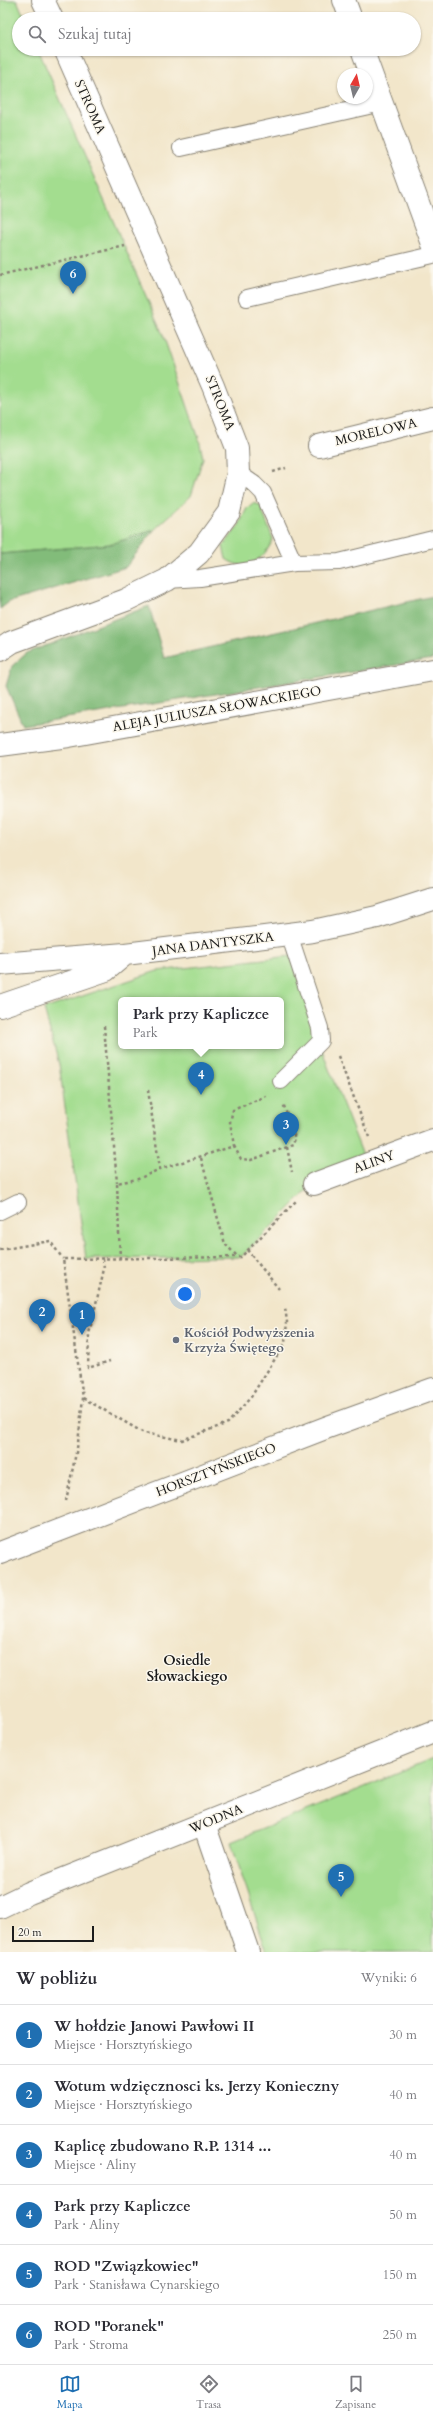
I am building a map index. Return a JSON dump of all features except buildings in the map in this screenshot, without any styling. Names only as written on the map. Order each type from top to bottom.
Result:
[{"type":"street","points":[[344,0],[348,12]]},
{"type":"street","name":"STROMA","points":[[0,650],[12,642],[126,600],[167,580],[199,553],[229,512],[238,473],[237,448],[195,344],[68,56]]},
{"type":"street","points":[[365,56],[433,244]]},
{"type":"street","name":"MORELOWA","points":[[320,446],[433,418]]},
{"type":"street","name":"ALEJA JULIUSZA SŁOWACKIEGO","points":[[5,740],[69,736],[433,670]]},
{"type":"street","name":"JANA DANTYSZKA","points":[[0,964],[125,954],[289,934],[377,917],[433,899]]},
{"type":"street","points":[[0,1006],[106,970],[125,954]]},
{"type":"street","name":"ALINY","points":[[314,1184],[433,1140]]},
{"type":"street","name":"HORSZTYŃSKIEGO","points":[[0,1554],[328,1427],[433,1389]]},
{"type":"street","name":"WODNA","points":[[0,1906],[29,1893],[433,1732]]},
{"type":"street","points":[[204,1824],[248,1952]]},
{"type":"lane","points":[[181,148],[382,103]]},
{"type":"lane","points":[[247,298],[433,255]]},
{"type":"lane","points":[[238,473],[254,484],[263,493],[294,563]]},
{"type":"lane","points":[[167,580],[200,578],[294,563],[339,562],[433,539]]},
{"type":"lane","points":[[281,1081],[311,1053],[321,1041],[320,1028],[289,934]]},
{"type":"lane","points":[[0,1211],[18,1202]]},
{"type":"path","points":[[0,275],[149,241]]},
{"type":"path","points":[[272,472],[286,468]]},
{"type":"path","points":[[104,1026],[117,1183],[120,1259]]},
{"type":"path","points":[[311,1053],[338,1056],[369,1138]]},
{"type":"path","points":[[148,1090],[160,1169]]},
{"type":"path","points":[[269,1095],[233,1110],[230,1122],[234,1146],[241,1159],[251,1160],[293,1145],[295,1138],[282,1100]]},
{"type":"path","points":[[117,1183],[138,1179],[160,1169],[201,1158],[234,1146]]},
{"type":"path","points":[[287,1147],[292,1174]]},
{"type":"path","points":[[201,1158],[225,1244],[238,1257]]},
{"type":"path","points":[[63,1259],[238,1257],[314,1184]]},
{"type":"path","points":[[0,1250],[50,1242],[63,1259],[83,1398],[78,1443],[66,1502]]},
{"type":"path","points":[[247,1250],[279,1289]]},
{"type":"path","points":[[103,1259],[104,1269],[89,1334],[88,1368],[110,1361]]},
{"type":"path","points":[[83,1398],[144,1433],[182,1440],[228,1423],[251,1397],[285,1343],[286,1307]]},
{"type":"green space","points":[[0,0],[17,0],[22,12],[12,12],[12,56],[41,56],[163,335],[199,439],[203,458],[191,496],[154,530],[111,544],[0,554]]},
{"type":"green space","points":[[253,503],[260,505],[273,539],[266,552],[254,562],[241,565],[233,563],[226,559],[223,546],[238,527],[247,508]]},
{"type":"green space","points":[[154,530],[126,567],[9,602],[0,609],[0,554],[111,544]]},
{"type":"green space","points":[[433,596],[433,659],[23,725],[6,686],[12,666],[27,653],[149,606],[164,658]]},
{"type":"green space","points":[[291,956],[327,1064],[364,1158],[314,1184],[241,1257],[86,1259],[59,1064],[44,1009],[157,971]]},
{"type":"green space","points":[[433,1759],[433,1952],[267,1952],[231,1842]]},
{"type":"place","name":"ROD \"Poranek\"","points":[[73,294]]},
{"type":"place","name":"Park przy Kapliczce","points":[[201,1095]]},
{"type":"place","name":"Kaplicę zbudowano R.P. 1314 ...","points":[[286,1145]]},
{"type":"place","name":"Wotum wdzięcznosci ks. Jerzy Konieczny","points":[[42,1332]]},
{"type":"place","name":"W hołdzie Janowi Pawłowi II","points":[[82,1335]]},
{"type":"place","name":"Kościół Podwyższenia Krzyża Świętego","points":[[176,1340]]},
{"type":"place","name":"ROD \"Związkowiec\"","points":[[341,1897]]},
{"type":"district","name":"Osiedle Słowackiego","points":[[187,1668]]}]
